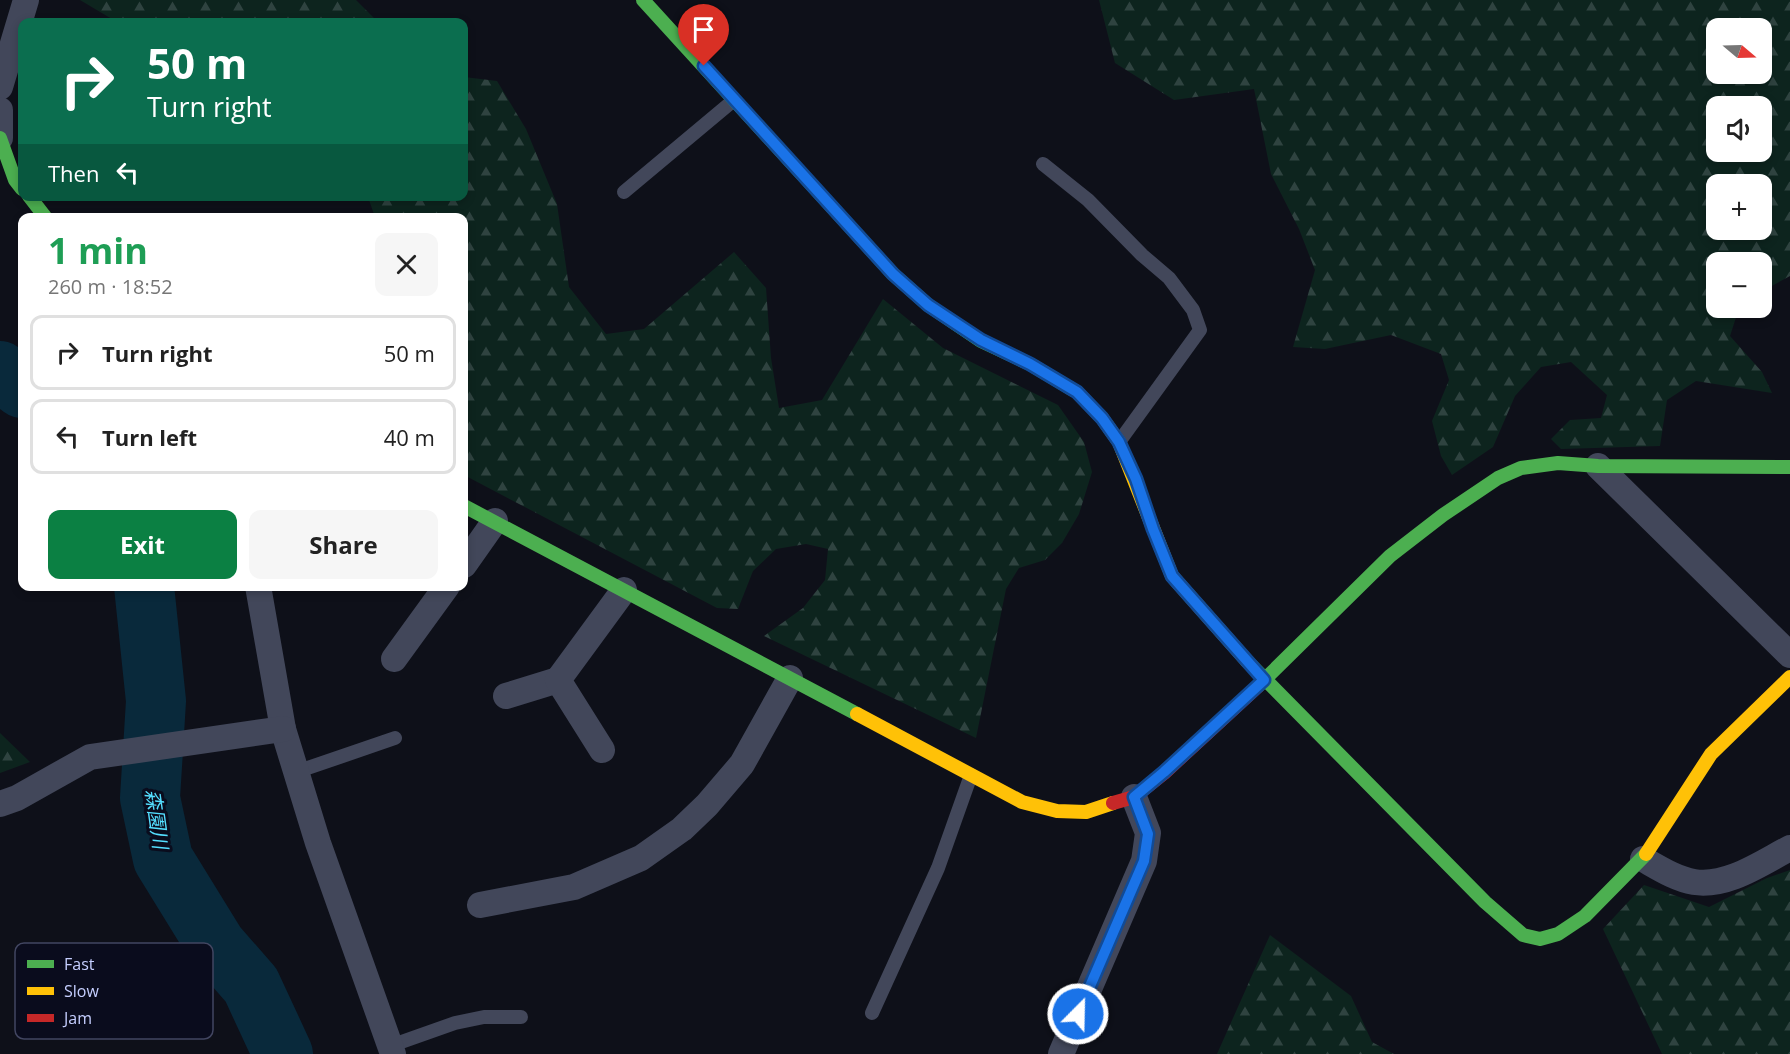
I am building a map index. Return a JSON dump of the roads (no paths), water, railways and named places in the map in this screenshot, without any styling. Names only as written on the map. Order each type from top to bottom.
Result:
[{"type":"street","points":[[21,18],[26,0]]},
{"type":"street","points":[[643,0],[893,274],[928,305],[981,340],[1030,364],[1077,392],[1102,418],[1119,442],[1136,479],[1172,576],[1264,680],[1477,894],[1523,935],[1540,939],[1558,934],[1585,916],[1643,859],[1711,754],[1790,677]]},
{"type":"street","points":[[0,87],[18,27]]},
{"type":"street","points":[[0,110],[0,138],[18,184]]},
{"type":"street","points":[[32,201],[42,213]]},
{"type":"street","points":[[468,509],[1022,802],[1057,811],[1086,812],[1134,797],[1264,680],[1390,556],[1443,515],[1498,478],[1521,468],[1558,463],[1598,466],[1771,468],[1790,466]]},
{"type":"street","points":[[1598,466],[1790,655]]},
{"type":"street","points":[[468,559],[495,522]]},
{"type":"street","points":[[506,696],[558,680],[624,590]]},
{"type":"street","points":[[259,591],[284,729],[296,772],[318,843],[391,1050]]},
{"type":"street","points":[[394,659],[443,591]]},
{"type":"street","points":[[480,905],[574,887],[641,858],[682,829],[707,805],[742,764],[790,678]]},
{"type":"street","points":[[558,680],[602,750]]},
{"type":"street","points":[[0,804],[17,798],[90,757],[284,729]]},
{"type":"street","points":[[1061,1054],[1144,861],[1148,834],[1134,797]]},
{"type":"street","points":[[1643,859],[1671,874],[1693,882],[1713,883],[1735,876],[1790,848]]},
{"type":"lane","points":[[624,192],[734,100]]},
{"type":"lane","points":[[1043,164],[1088,200],[1169,278],[1193,309],[1200,330],[1119,442]]},
{"type":"lane","points":[[296,772],[395,738]]},
{"type":"lane","points":[[872,1013],[939,868],[971,775]]},
{"type":"lane","points":[[391,1050],[455,1023],[484,1017],[521,1017]]},
{"type":"waterway","name":"森園川","points":[[0,371],[18,385]]},
{"type":"waterway","name":"森園川","points":[[145,591],[156,701],[150,798],[163,859],[216,945],[251,985],[283,1054]]}]
